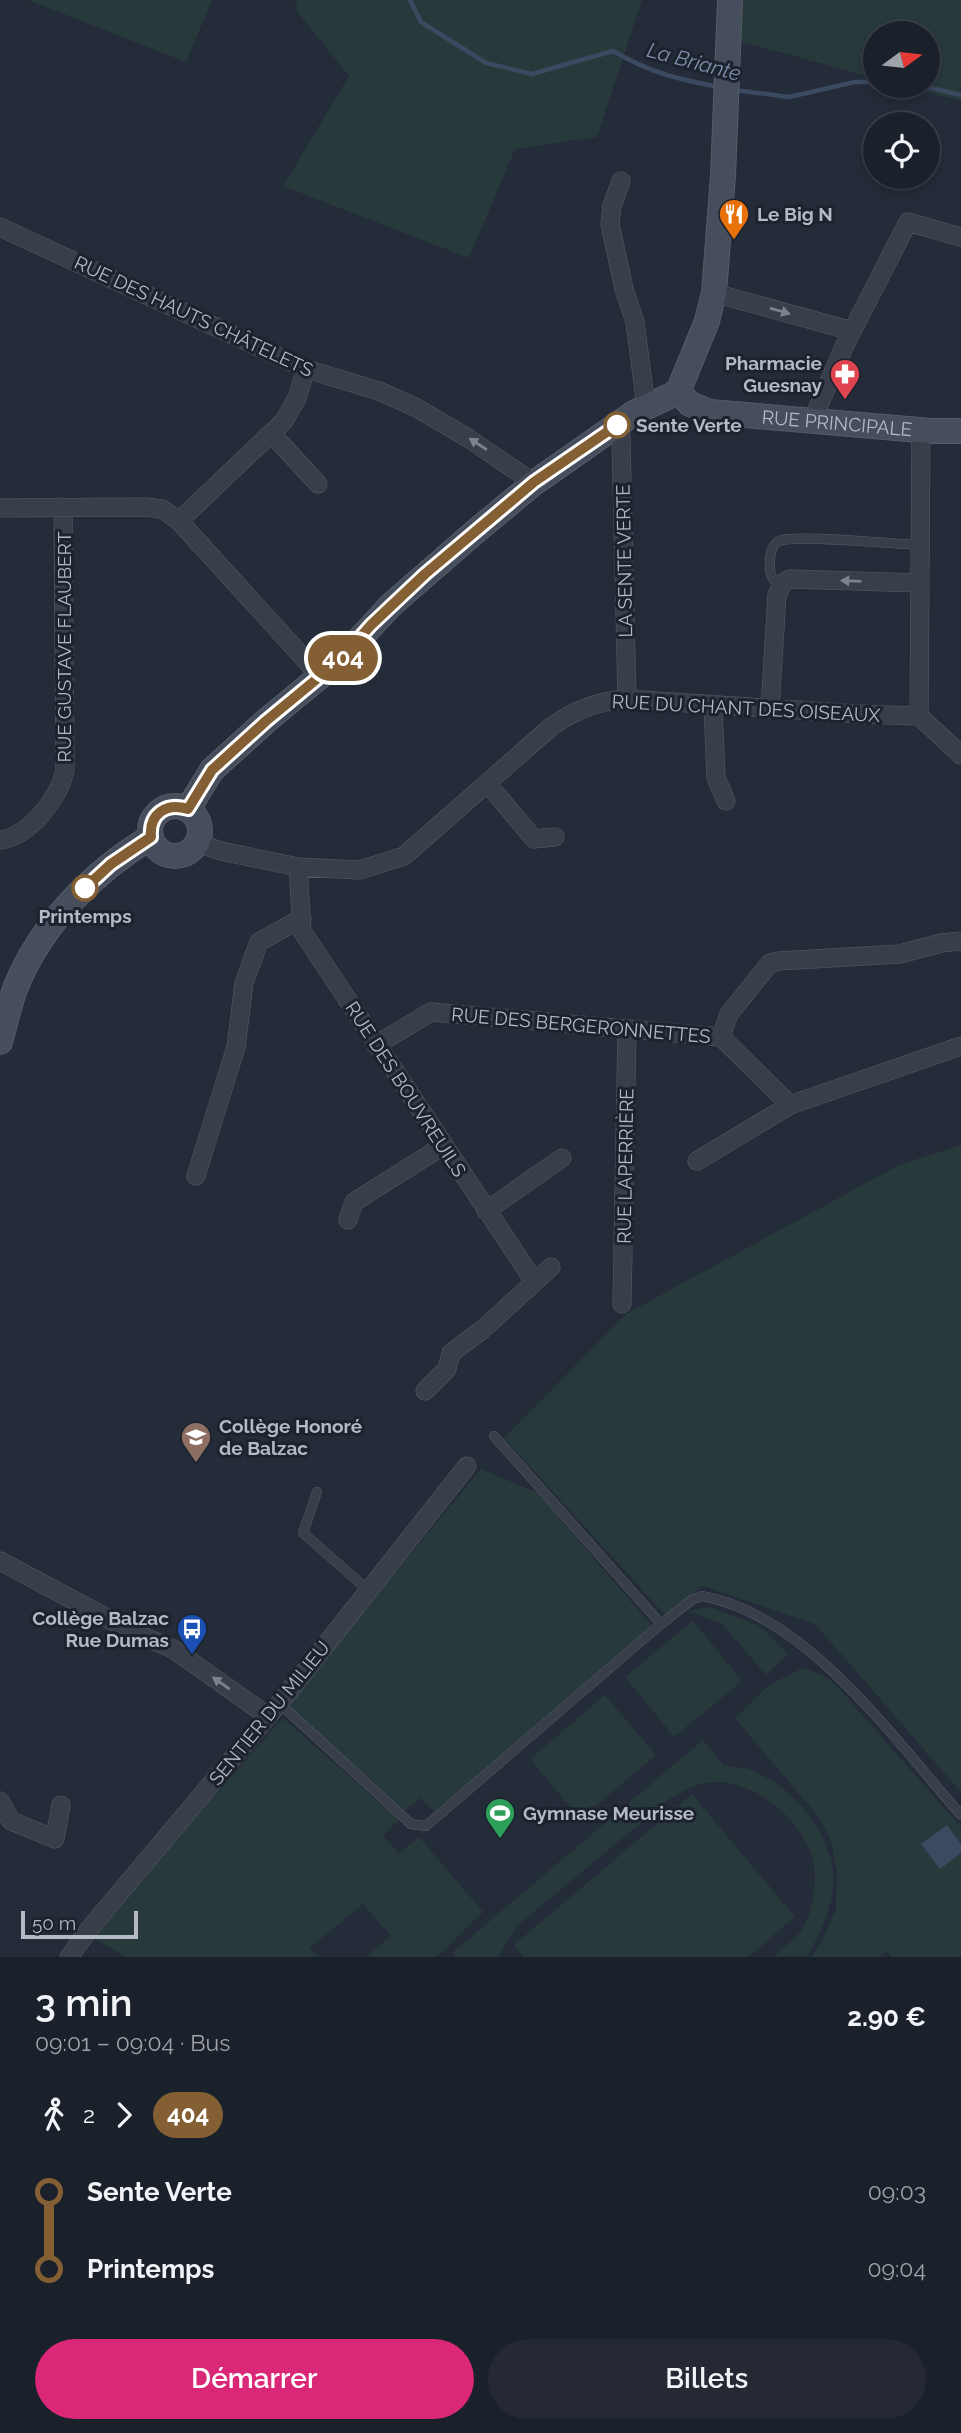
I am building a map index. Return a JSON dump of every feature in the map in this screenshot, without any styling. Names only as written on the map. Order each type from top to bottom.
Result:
[{"type":"main road","points":[[188,809],[212,770],[319,675],[341,659],[408,589],[534,482],[646,406],[678,392],[707,321],[714,293],[726,121],[730,0]]},
{"type":"main road","name":"RUE PRINCIPALE","points":[[678,392],[690,404],[710,412],[961,431]]},
{"type":"main road","points":[[169,806],[188,809],[199,824],[197,843],[182,855],[172,856],[160,851],[151,837],[153,818],[169,806]]},
{"type":"main road","points":[[0,1042],[15,990],[43,936],[74,900],[111,864],[151,837]]},
{"type":"street","points":[[621,181],[612,206],[610,224],[624,289],[635,322],[646,406]]},
{"type":"street","points":[[812,421],[852,331],[908,222],[961,237]]},
{"type":"street","name":"RUE DES HAUTS CHÂTELETS","points":[[0,227],[306,369],[379,391],[415,407],[534,482]]},
{"type":"street","points":[[714,293],[852,331]]},
{"type":"street","points":[[306,369],[292,409],[272,434],[179,521],[319,675]]},
{"type":"street","name":"LA SENTE VERTE","points":[[619,423],[627,699]]},
{"type":"street","points":[[921,430],[919,716],[961,755]]},
{"type":"street","points":[[272,434],[318,484]]},
{"type":"street","name":"RUE GUSTAVE FLAUBERT","points":[[0,840],[12,838],[35,818],[60,788],[65,771],[63,508]]},
{"type":"street","name":"RUE GUSTAVE FLAUBERT","points":[[0,509],[154,508],[170,513],[179,521]]},
{"type":"street","points":[[770,709],[777,595],[783,583],[790,579],[919,583]]},
{"type":"street","name":"RUE DU CHANT DES OISEAUX","points":[[197,843],[221,851],[298,867],[360,870],[404,856],[552,726],[576,710],[602,701],[627,699],[919,716]]},
{"type":"street","points":[[713,706],[716,778],[726,801]]},
{"type":"street","points":[[487,783],[534,839],[555,837]]},
{"type":"street","name":"RUE DES BOUVREUILS","points":[[298,867],[302,931],[534,1281]]},
{"type":"street","points":[[196,1176],[236,1048],[244,983],[259,942],[302,918]]},
{"type":"street","name":"RUE DES BERGERONNETTES","points":[[376,1045],[431,1012],[721,1037],[729,1014],[770,963],[900,954],[941,943],[961,942]]},
{"type":"street","name":"RUE LAPERRIÈRE","points":[[622,1304],[627,1029]]},
{"type":"street","points":[[721,1037],[790,1105]]},
{"type":"street","points":[[697,1161],[790,1105],[961,1046]]},
{"type":"street","points":[[348,1220],[354,1202],[443,1146]]},
{"type":"street","points":[[486,1211],[562,1158]]},
{"type":"street","points":[[425,1391],[447,1369],[451,1353],[482,1330],[551,1267]]},
{"type":"street","name":"SENTIER DU MILIEU","points":[[69,1957],[90,1928],[273,1710],[467,1466]]},
{"type":"street","points":[[0,1561],[133,1632],[173,1650],[273,1710]]},
{"type":"street","points":[[0,1801],[11,1821],[55,1839],[61,1805]]},
{"type":"lane","points":[[780,588],[771,578],[769,569],[771,550],[777,542],[789,539],[919,545]]},
{"type":"lane","points":[[494,1436],[661,1624]]},
{"type":"lane","points":[[317,1492],[303,1533],[368,1590]]},
{"type":"lane","points":[[273,1710],[411,1824],[426,1826],[661,1624],[702,1596],[764,1617],[814,1654],[843,1680],[961,1815]]},
{"type":"shaded area","points":[[28,0],[212,0],[186,62]]},
{"type":"shaded area","points":[[292,0],[642,0],[597,137],[515,149],[469,258],[283,186],[349,76],[296,10],[297,2]]},
{"type":"shaded area","points":[[735,0],[961,0],[961,101],[940,95],[940,21],[863,21],[863,75],[728,38]]},
{"type":"shaded area","points":[[961,1145],[961,1792],[815,1624],[703,1586],[665,1615],[504,1438],[626,1314],[899,1165]]},
{"type":"shaded area","points":[[481,1469],[538,1493],[652,1626],[435,1812],[420,1798],[405,1811],[286,1704]]},
{"type":"shaded area","points":[[709,1607],[760,1626],[788,1654],[766,1675],[722,1624],[688,1611]]},
{"type":"shaded area","points":[[693,1621],[742,1681],[674,1737],[625,1677]]},
{"type":"shaded area","points":[[803,1668],[823,1675],[836,1685],[961,1827],[961,1957],[891,1957],[886,1951],[879,1957],[811,1957],[821,1943],[836,1909],[837,1871],[831,1840],[818,1816],[735,1718],[769,1685]]},
{"type":"shaded area","points":[[605,1695],[656,1755],[580,1819],[530,1759]]},
{"type":"shaded area","points":[[283,1718],[399,1820],[383,1835],[399,1854],[419,1837],[483,1912],[437,1957],[365,1957],[391,1936],[363,1904],[310,1948],[318,1957],[126,1957],[90,1936]]},
{"type":"shaded area","points":[[703,1740],[724,1766],[751,1770],[779,1786],[804,1810],[823,1839],[833,1870],[832,1892],[823,1926],[807,1956],[773,1957],[800,1932],[810,1911],[815,1874],[805,1841],[782,1811],[766,1799],[733,1784],[716,1782],[704,1783],[671,1798],[517,1926],[498,1957],[456,1957],[452,1953]]},
{"type":"shaded area","points":[[692,1794],[795,1917],[748,1957],[524,1957],[514,1945]]},
{"type":"water","points":[[947,1825],[961,1844],[961,1853],[940,1869],[921,1844]]},
{"type":"waterway","name":"La Briante","points":[[410,0],[421,22],[486,63],[532,74],[613,51],[664,74],[719,87]]},
{"type":"waterway","name":"La Briante","points":[[734,90],[789,97],[863,82]]},
{"type":"waterway","name":"La Briante","points":[[940,90],[961,95]]},
{"type":"bus line","name":"404","points":[[85,888],[111,864],[151,837],[153,818],[160,811],[169,806],[188,809],[212,770],[319,675],[341,659],[391,604],[425,574],[534,482],[617,425]]},
{"type":"place","name":"Le Big N","points":[[734,241]]},
{"type":"place","name":"Pharmacie Guesnay","points":[[845,401]]},
{"type":"place","name":"Sente Verte","points":[[617,425]]},
{"type":"place","name":"Printemps","points":[[85,888]]},
{"type":"place","name":"Collège Honoré de Balzac","points":[[196,1464]]},
{"type":"place","name":"Collège Balzac Rue Dumas","points":[[192,1656]]},
{"type":"place","name":"Gymnase Meurisse","points":[[500,1840]]}]
